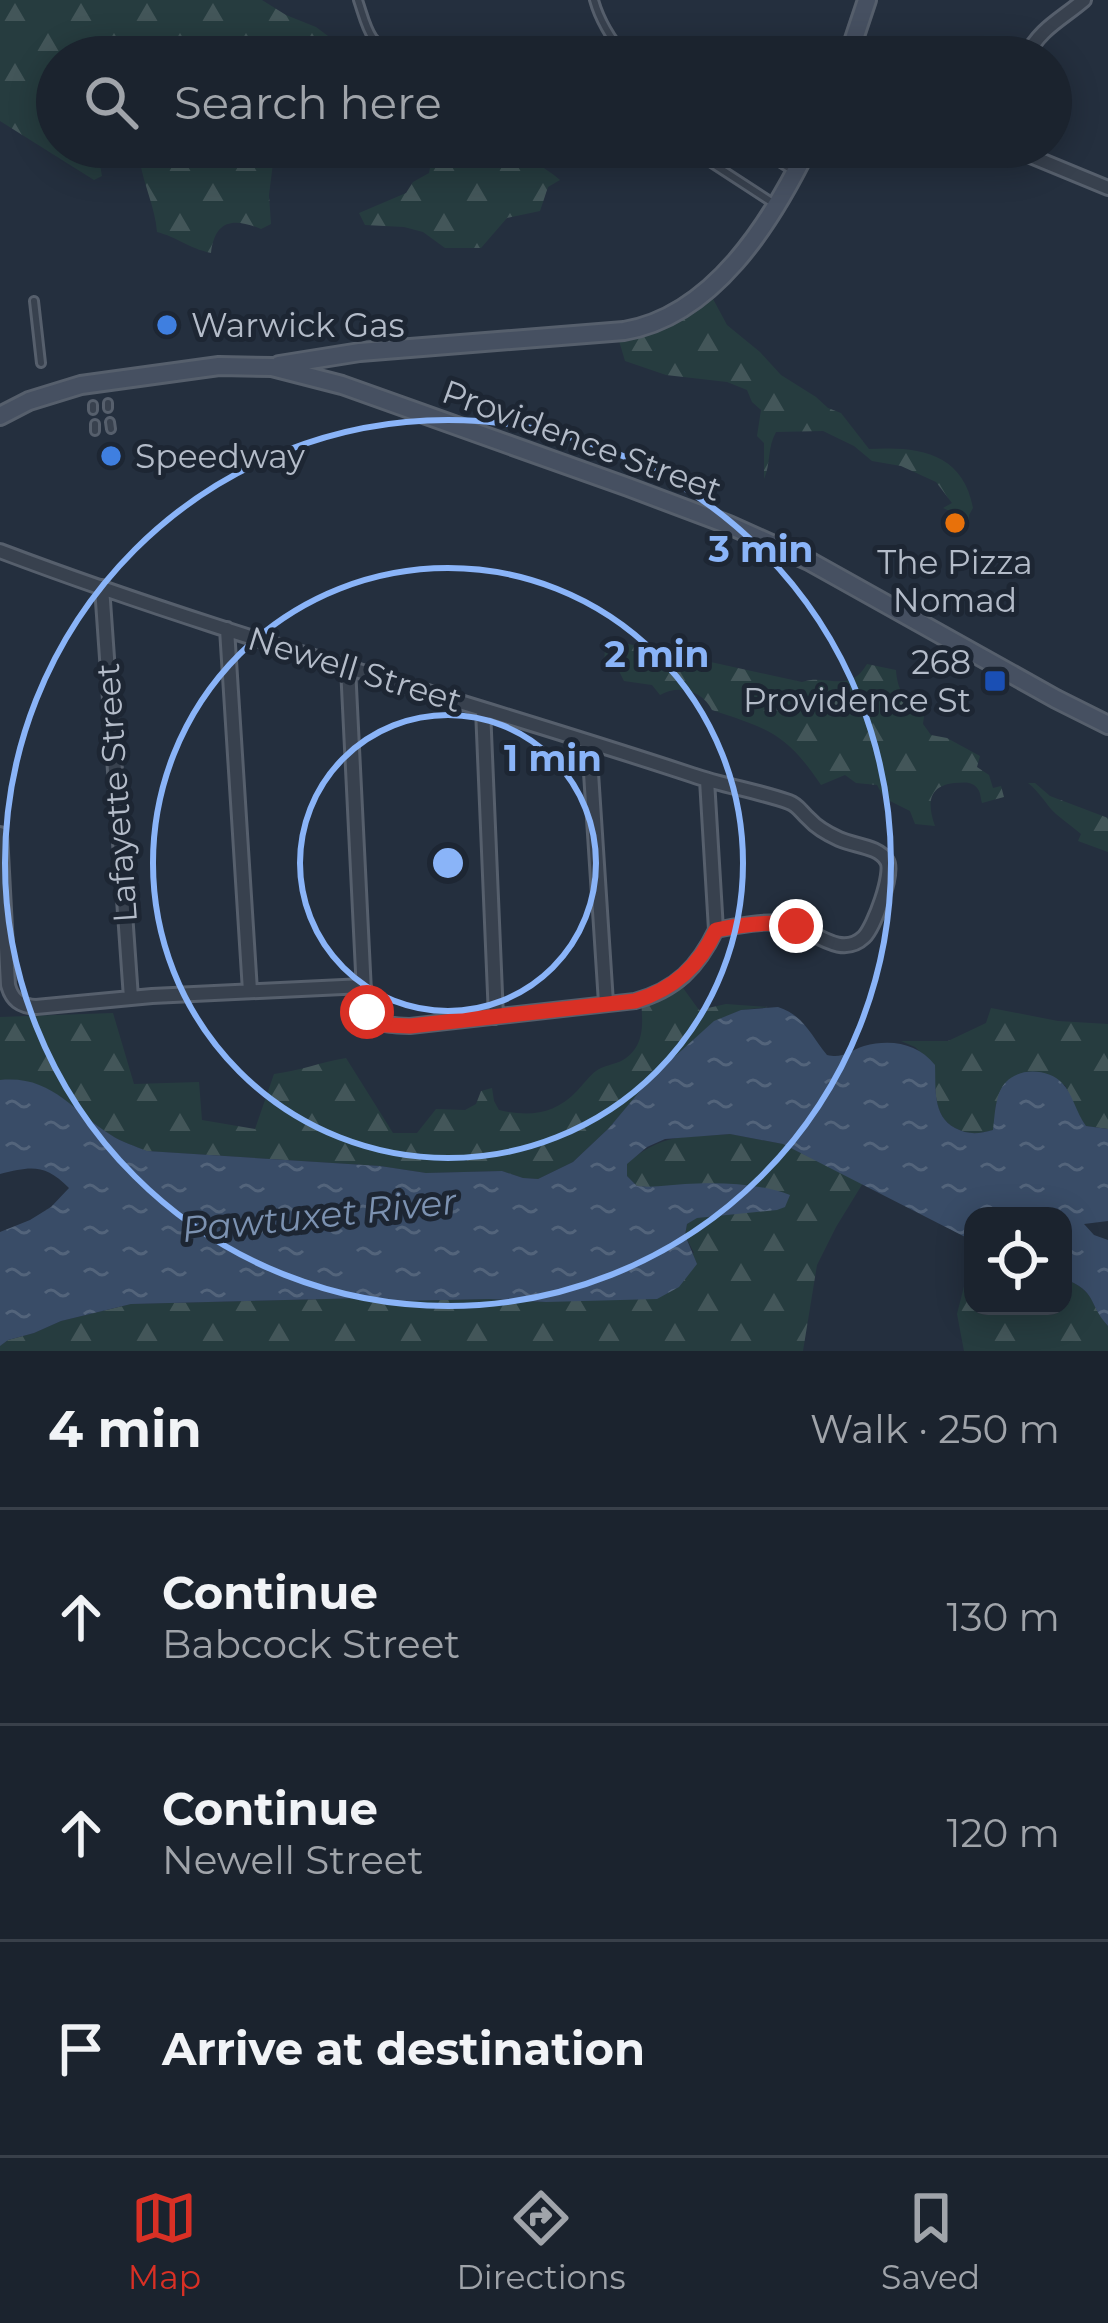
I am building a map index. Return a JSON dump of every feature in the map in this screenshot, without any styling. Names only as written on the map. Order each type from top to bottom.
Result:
[{"type":"main road","points":[[855,36],[867,0]]},
{"type":"main road","points":[[272,367],[360,352],[645,327],[663,320],[713,284],[766,222],[797,168]]},
{"type":"main road","name":"Providence Street","points":[[3,412],[100,382],[219,366],[272,367],[343,385],[729,525],[809,561],[1108,725]]},
{"type":"street","points":[[1039,36],[1084,0]]},
{"type":"street","points":[[1060,168],[1108,188]]},
{"type":"street","name":"Newell Street","points":[[0,551],[227,629],[795,804],[827,833],[876,850],[890,868],[877,915],[855,942],[832,943],[788,923],[716,930]]},
{"type":"street","name":"Lafayette Street","points":[[102,587],[130,998]]},
{"type":"street","points":[[227,629],[250,991]]},
{"type":"street","points":[[348,667],[364,986],[370,1018],[387,1025],[635,1001],[664,990],[693,968],[716,930],[707,780]]},
{"type":"street","points":[[483,709],[496,1017]]},
{"type":"street","points":[[589,742],[606,1003]]},
{"type":"street","points":[[0,833],[8,985],[11,996],[23,1005],[364,986]]},
{"type":"lane","points":[[358,0],[369,36]]},
{"type":"lane","points":[[594,0],[609,36]]},
{"type":"lane","points":[[719,168],[776,205]]},
{"type":"lane","points":[[789,168],[795,172]]},
{"type":"lane","points":[[34,301],[41,363]]},
{"type":"green space","points":[[0,0],[262,0],[328,36],[36,36],[36,144],[0,121]]},
{"type":"green space","points":[[75,168],[101,168],[102,176],[94,180]]},
{"type":"green space","points":[[142,168],[272,168],[271,224],[261,229],[227,224],[217,233],[211,253],[157,232]]},
{"type":"green space","points":[[430,168],[544,168],[560,180],[548,187],[540,211],[507,218],[481,248],[445,248],[423,232],[365,225],[359,213],[406,193],[413,182]]},
{"type":"green space","points":[[712,297],[727,325],[781,375],[841,413],[869,449],[920,452],[948,464],[968,489],[973,508],[969,520],[943,508],[952,503],[936,482],[901,466],[872,461],[823,431],[776,432],[764,479],[764,443],[757,436],[761,410],[747,390],[727,382],[666,375],[625,361],[617,334]]},
{"type":"green space","points":[[606,639],[802,682],[853,679],[867,664],[896,670],[903,695],[925,708],[923,724],[931,735],[980,756],[977,767],[989,775],[993,788],[1001,786],[1004,797],[982,803],[974,785],[945,785],[932,797],[935,826],[915,824],[910,811],[884,798],[877,785],[856,783],[845,775],[821,785],[786,743],[762,728],[712,710],[697,694],[675,690],[660,695],[652,685],[624,681],[616,665],[604,661]]},
{"type":"green space","points":[[1028,783],[1108,818],[1108,852],[1078,841],[1081,834]]},
{"type":"green space","points":[[678,981],[699,1010],[726,1004],[768,1007],[741,1010],[714,1022],[651,1079],[573,1162],[538,1179],[502,1171],[426,1173],[146,1151],[115,1137],[47,1089],[0,1080],[0,1017],[113,1013],[134,1084],[199,1082],[202,1120],[255,1129],[274,1074],[346,1058],[393,1133],[417,1133],[436,1109],[465,1110],[476,1104],[481,1091],[492,1088],[499,1110],[531,1113],[559,1105],[596,1071],[630,1055],[641,1034],[641,1001]]},
{"type":"green space","points":[[991,1008],[1058,1021],[1108,1024],[1108,1129],[1086,1126],[1065,1085],[996,1103],[994,1130],[969,1133],[948,1123],[937,1100],[934,1065],[901,1041],[948,1041],[986,1023]]},
{"type":"green space","points":[[730,1134],[783,1144],[863,1183],[817,1265],[803,1351],[0,1351],[8,1340],[131,1304],[367,1298],[546,1302],[694,1253],[685,1235],[687,1224],[696,1218],[734,1214],[758,1187],[637,1186],[627,1176],[626,1164],[663,1142]]},
{"type":"green space","points":[[1072,1282],[1087,1293],[1108,1326],[1108,1351],[964,1351],[957,1314],[964,1286],[964,1315],[1072,1315]]},
{"type":"water","name":"Pawtuxet River","points":[[778,1007],[787,1011],[801,1021],[827,1055],[884,1043],[920,1052],[935,1065],[942,1116],[964,1132],[993,1130],[1000,1092],[1012,1077],[1034,1072],[1062,1083],[1086,1126],[1108,1129],[1108,1221],[1084,1224],[1094,1235],[1108,1240],[1108,1326],[1087,1293],[1072,1282],[1072,1207],[964,1207],[964,1236],[783,1144],[730,1134],[665,1139],[627,1164],[627,1176],[637,1186],[725,1183],[790,1195],[785,1207],[777,1210],[697,1218],[687,1224],[685,1235],[697,1264],[679,1287],[657,1299],[367,1298],[131,1304],[61,1321],[0,1346],[0,1232],[51,1207],[69,1188],[38,1169],[0,1174],[0,1080],[47,1089],[115,1137],[147,1151],[426,1173],[502,1171],[538,1179],[573,1162],[650,1079],[714,1021],[741,1010]]},
{"type":"place","name":"Warwick Gas","points":[[167,325]]},
{"type":"place","name":"Speedway","points":[[111,456]]},
{"type":"place","name":"The Pizza Nomad","points":[[955,523]]},
{"type":"place","name":"268 Providence St","points":[[995,681]]},
{"type":"route","points":[[367,1012],[387,1025],[410,1026],[635,1001],[664,990],[693,968],[716,930],[782,923],[796,926]]}]
